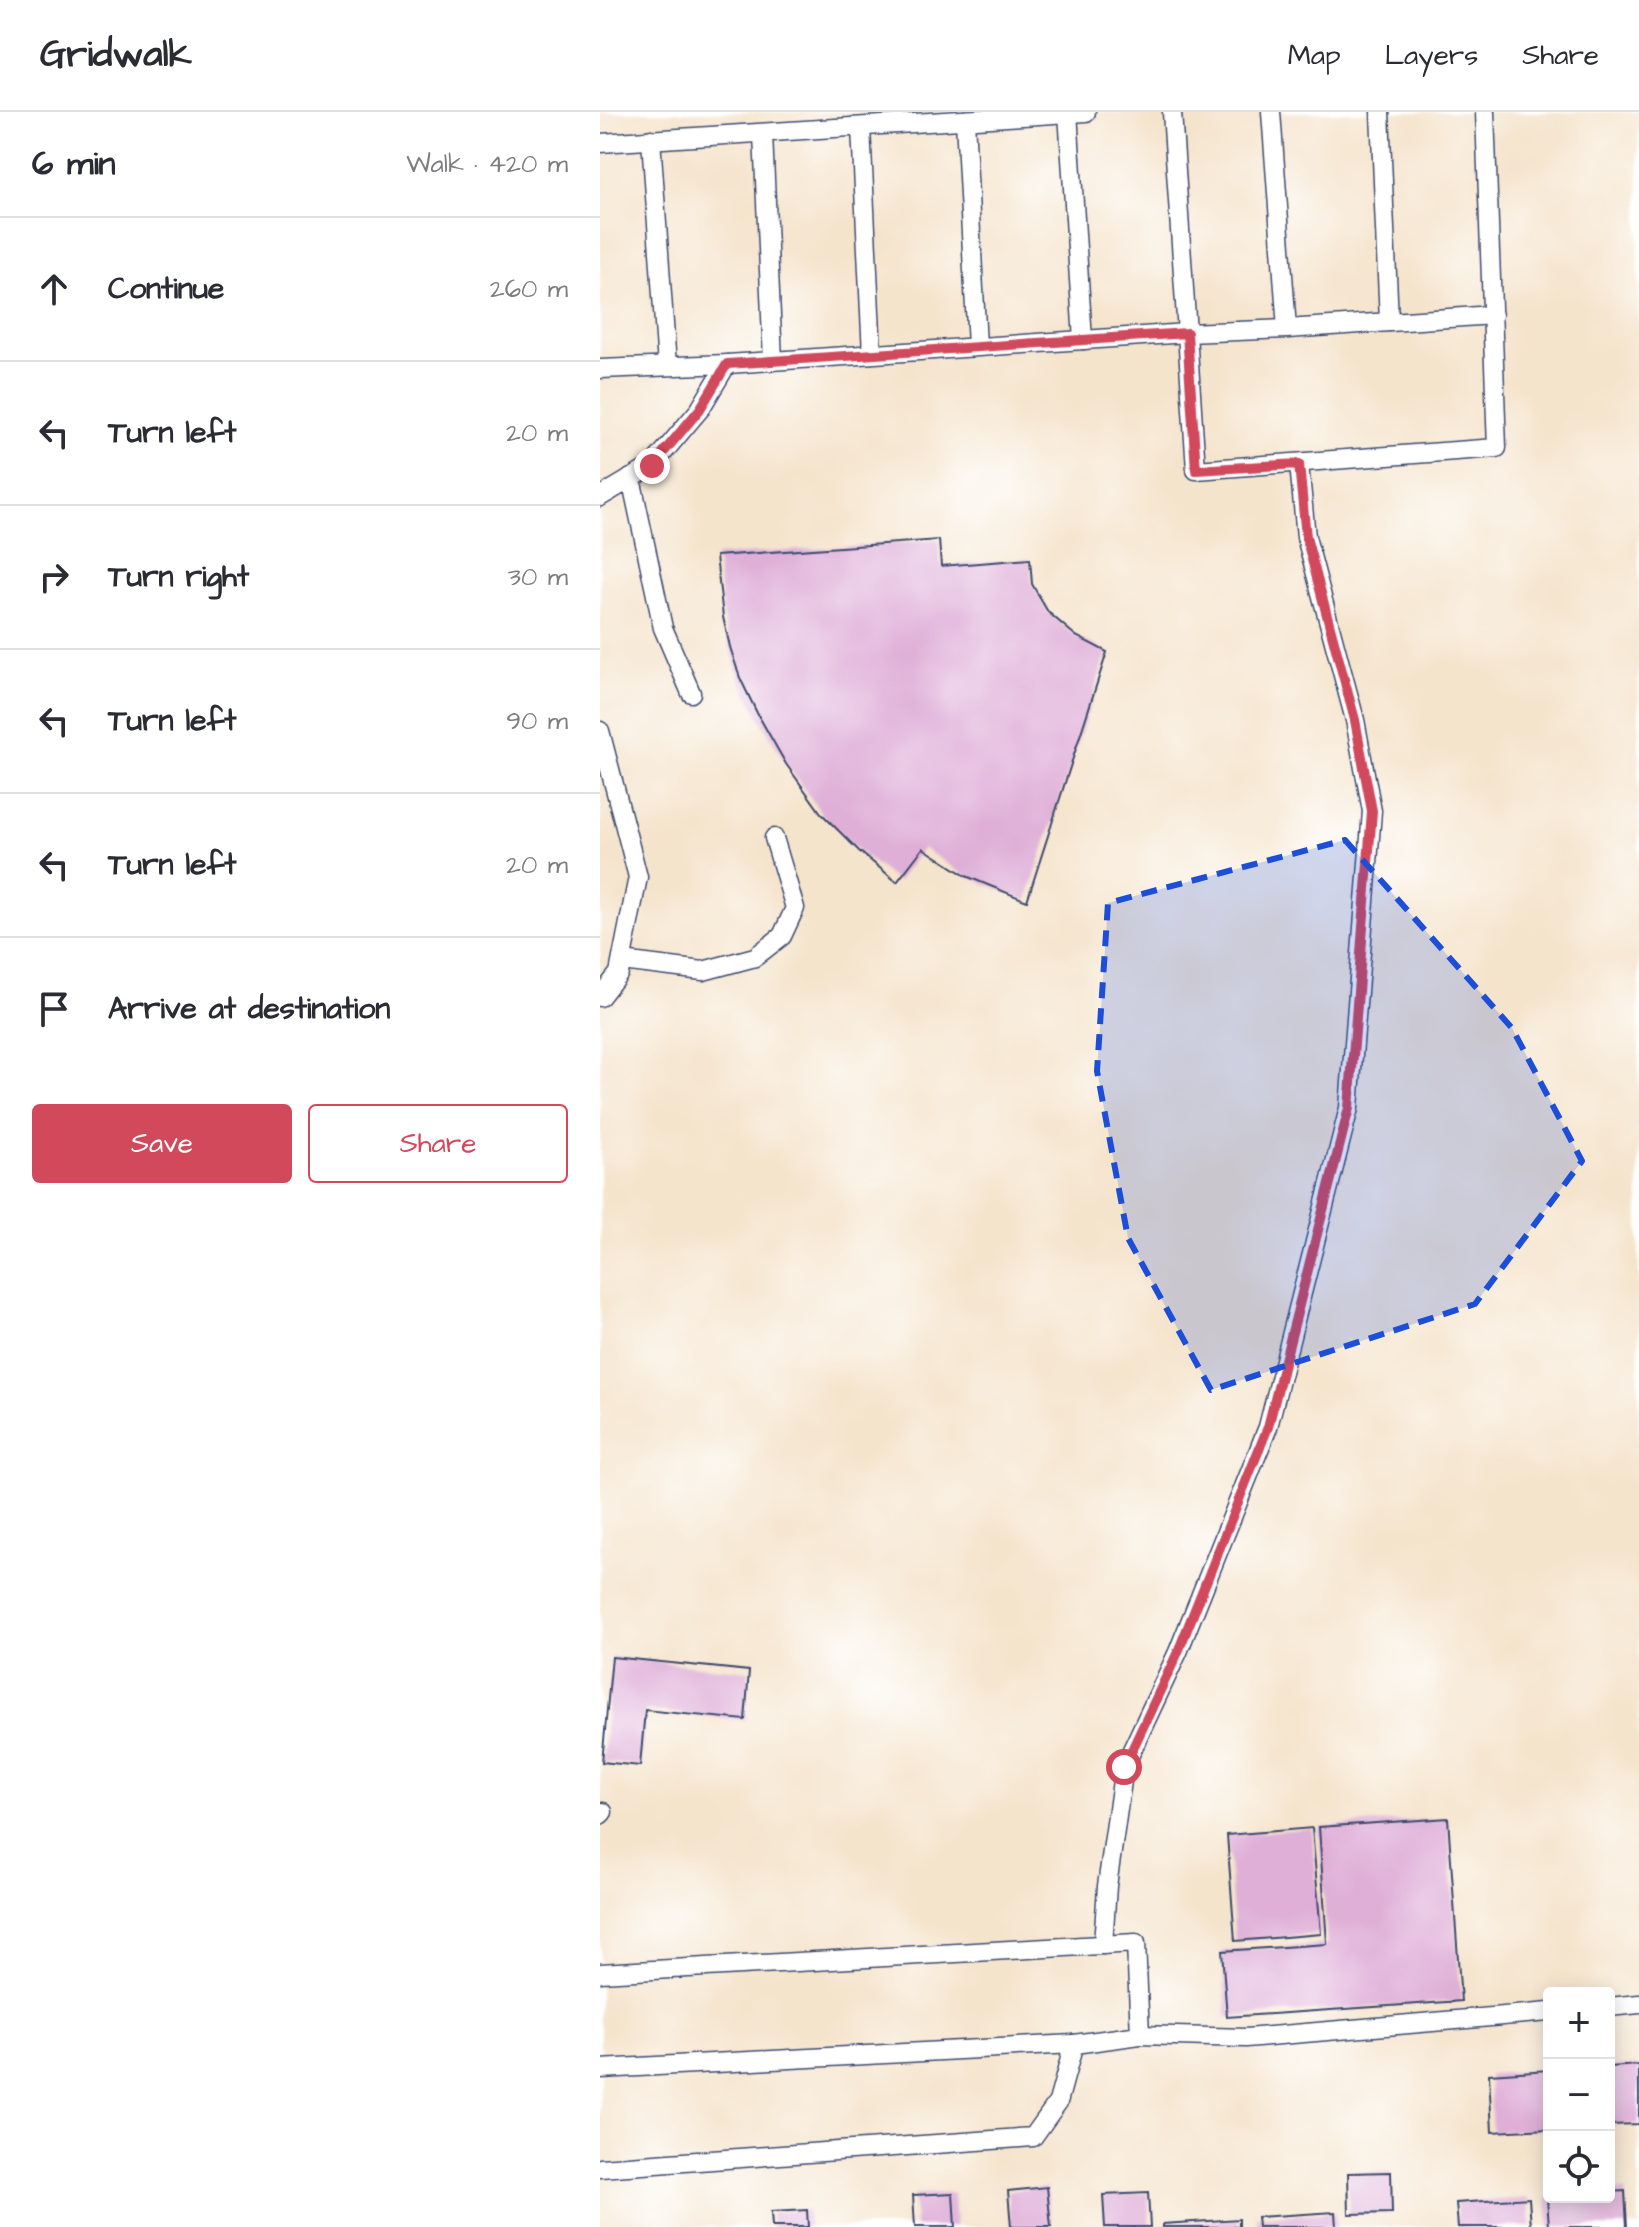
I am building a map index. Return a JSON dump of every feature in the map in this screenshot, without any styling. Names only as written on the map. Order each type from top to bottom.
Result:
[{"type":"lane","points":[[1172,112],[1196,470],[1497,448],[1485,112]]},
{"type":"lane","points":[[1271,112],[1287,329]]},
{"type":"lane","points":[[1380,112],[1389,322]]},
{"type":"lane","points":[[600,143],[1077,113],[1083,340]]},
{"type":"lane","points":[[965,120],[977,346]]},
{"type":"lane","points":[[861,127],[872,354]]},
{"type":"lane","points":[[763,134],[773,361]]},
{"type":"lane","points":[[651,139],[667,366]]},
{"type":"lane","points":[[600,369],[727,364],[1493,315]]},
{"type":"lane","points":[[600,497],[652,466],[700,409],[727,364]]},
{"type":"lane","points":[[1103,1945],[1107,1886],[1124,1767],[1178,1652],[1268,1427],[1349,1108],[1372,811],[1355,720],[1306,537],[1299,464]]},
{"type":"lane","points":[[631,478],[663,628],[691,693]]},
{"type":"lane","points":[[600,997],[619,973],[638,877],[601,738]]},
{"type":"lane","points":[[622,961],[703,971],[755,957],[782,936],[795,908],[774,838]]},
{"type":"lane","points":[[600,1973],[1136,1943],[1140,2035]]},
{"type":"lane","points":[[1615,2006],[1639,2004]]},
{"type":"lane","points":[[600,2069],[1074,2044],[1140,2035],[1246,2038],[1543,2013]]},
{"type":"lane","points":[[600,2168],[1033,2137],[1058,2102],[1074,2044]]},
{"type":"highlighted area","points":[[1345,840],[1512,1028],[1582,1161],[1475,1304],[1211,1390],[1128,1238],[1097,1071],[1108,903]]},
{"type":"building","points":[[939,540],[941,566],[1030,559],[1032,584],[1048,612],[1076,636],[1107,652],[1027,901],[966,876],[923,848],[897,882],[859,851],[821,813],[786,764],[740,678],[730,647],[716,556]]},
{"type":"building","points":[[612,1657],[749,1671],[745,1720],[645,1710],[640,1766],[602,1762]]},
{"type":"building","points":[[1448,1818],[1461,2001],[1227,2017],[1222,1951],[1327,1944],[1319,1827]]},
{"type":"building","points":[[1312,1828],[1321,1934],[1235,1941],[1227,1835]]},
{"type":"building","points":[[1639,2065],[1639,2124],[1615,2125],[1615,2067]]},
{"type":"building","points":[[1543,2070],[1543,2129],[1492,2132],[1489,2074]]},
{"type":"building","points":[[1391,2172],[1392,2213],[1349,2214],[1348,2173]]},
{"type":"building","points":[[1047,2187],[1051,2227],[1011,2227],[1008,2191]]},
{"type":"building","points":[[1625,2191],[1627,2227],[1549,2227],[1547,2203],[1615,2203],[1615,2192]]},
{"type":"building","points":[[953,2193],[955,2227],[915,2227],[913,2195]]},
{"type":"building","points":[[1148,2193],[1150,2227],[1105,2227],[1103,2195]]},
{"type":"building","points":[[1529,2198],[1531,2227],[1458,2227],[1456,2203]]},
{"type":"building","points":[[807,2210],[808,2227],[772,2227],[771,2212]]},
{"type":"building","points":[[1335,2212],[1336,2227],[1258,2227],[1257,2217]]},
{"type":"building","points":[[1239,2219],[1239,2227],[1163,2227],[1163,2224]]},
{"type":"route","points":[[652,466],[700,409],[727,364],[1187,333],[1196,470],[1299,464],[1306,537],[1355,720],[1372,811],[1349,1108],[1268,1427],[1178,1652],[1124,1767]]}]
